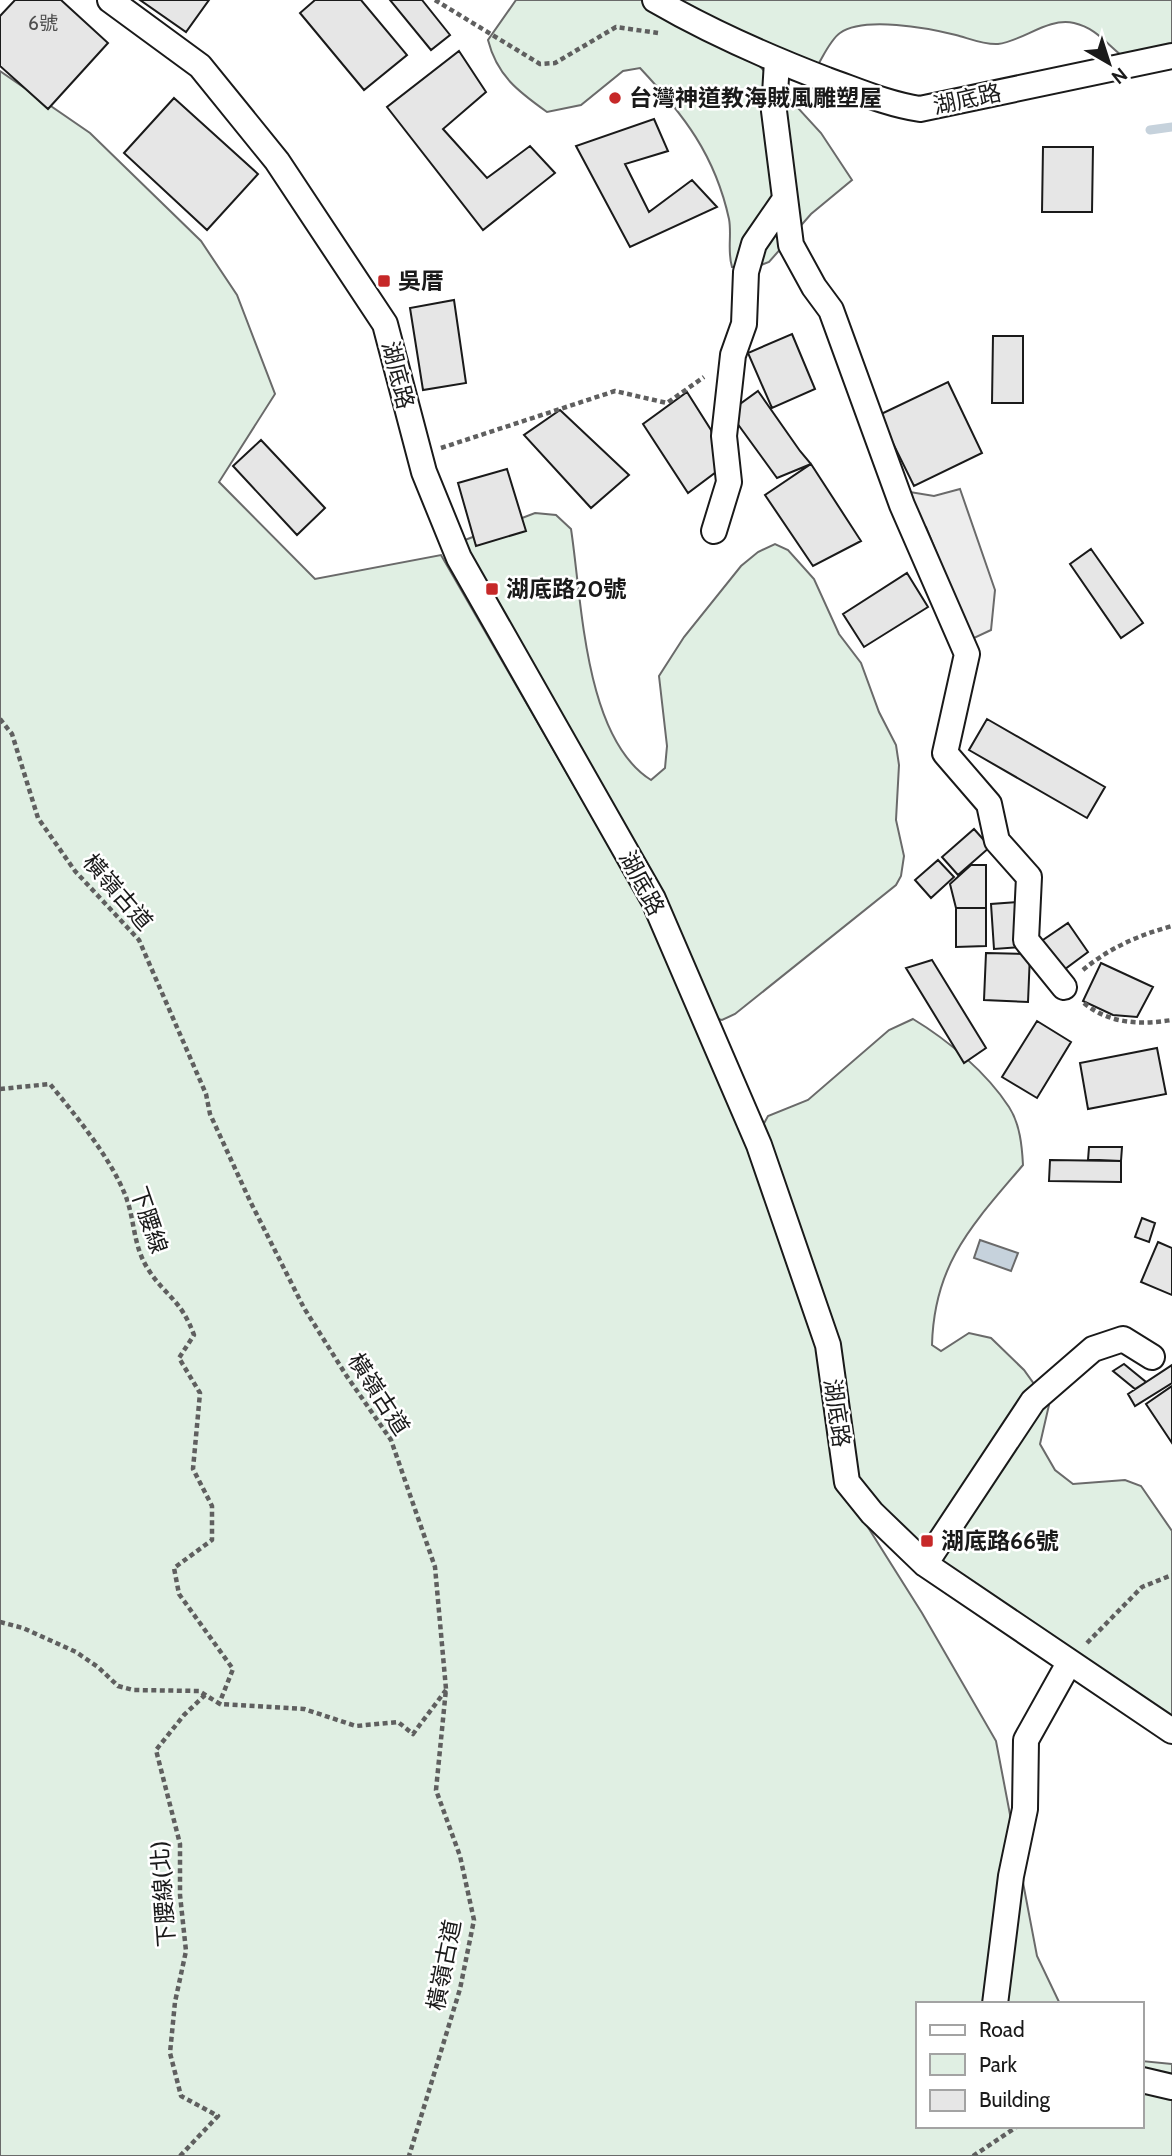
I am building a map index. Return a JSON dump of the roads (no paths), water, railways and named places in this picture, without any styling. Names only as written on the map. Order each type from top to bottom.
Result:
[{"type":"street","name":"湖底路","points":[[110,0],[200,66],[277,161],[386,324],[424,472],[459,558],[653,898],[759,1144],[828,1345],[847,1482],[872,1513],[925,1564],[1069,1664],[1172,1731]]},
{"type":"street","name":"湖底路","points":[[655,0],[712,33],[777,61],[893,104],[920,108],[1172,57]]},
{"type":"street","points":[[777,61],[774,111],[791,245],[831,310],[902,505],[967,654],[946,753],[989,804],[997,841],[1029,877],[1026,940],[1064,986]]},
{"type":"street","points":[[714,531],[729,482],[724,436],[733,355],[744,324],[746,272],[754,244],[785,199]]},
{"type":"street","points":[[925,1564],[1033,1401],[1093,1349],[1123,1339],[1152,1357]]},
{"type":"street","points":[[995,2002],[1012,1876],[1025,1809],[1026,1740],[1069,1664]]},
{"type":"street","points":[[1144,2080],[1172,2087]]},
{"type":"waterway","points":[[1150,130],[1172,127]]},
{"type":"place","name":"台灣神道教海賊風雕塑屋","points":[[615,98]]},
{"type":"place","name":"吳厝","points":[[384,281]]},
{"type":"place","name":"湖底路20號","points":[[492,589]]},
{"type":"place","name":"湖底路66號","points":[[927,1541]]}]
